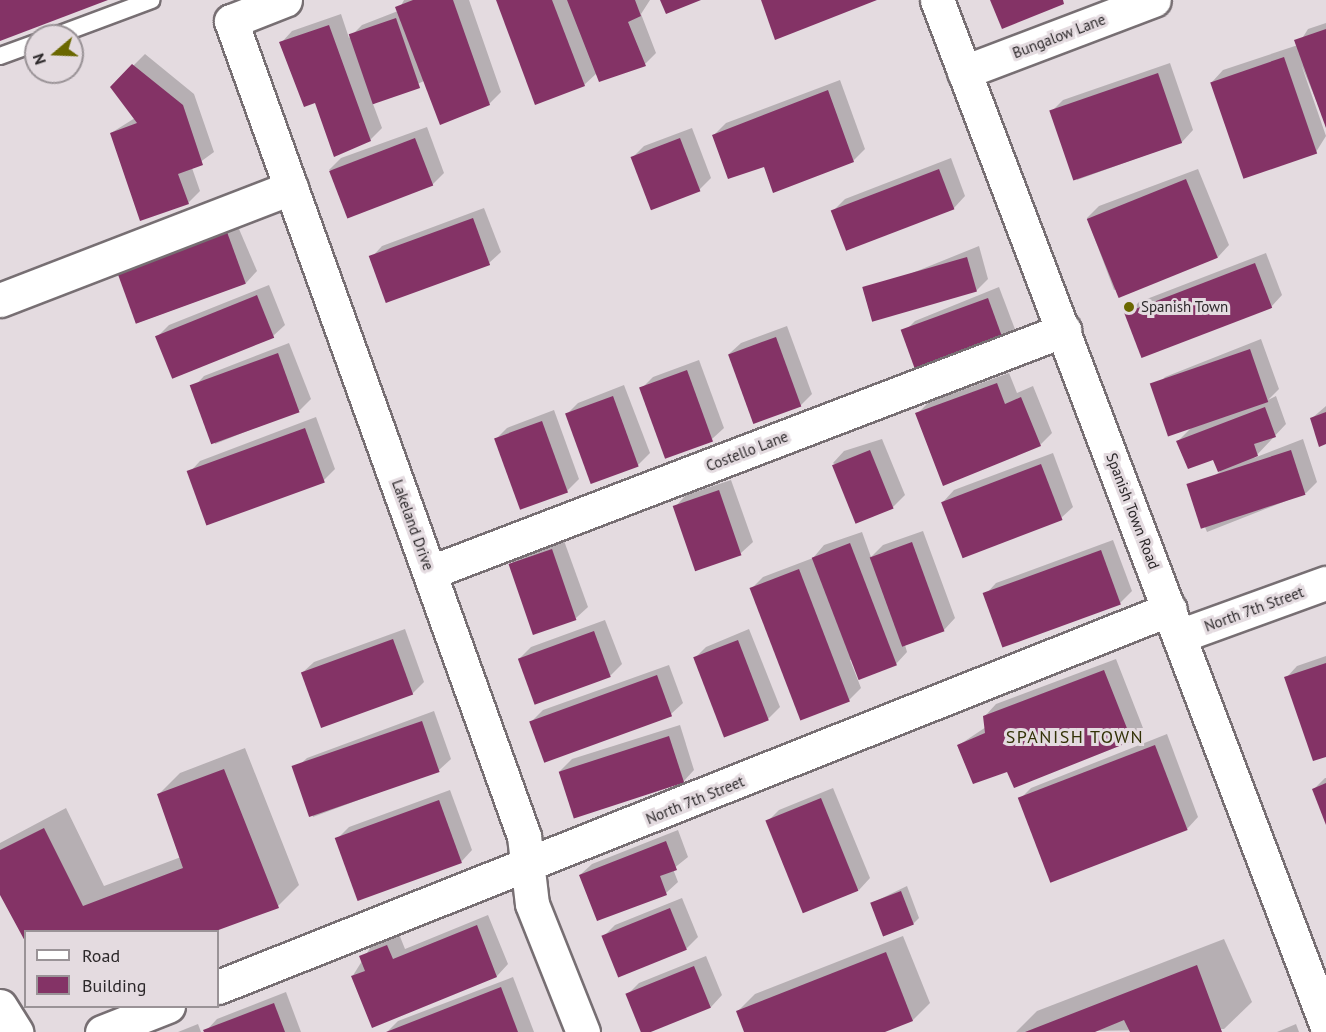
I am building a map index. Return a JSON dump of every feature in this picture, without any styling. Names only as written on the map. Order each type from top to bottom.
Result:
[{"type":"street","name":"Lakeland Drive","points":[[285,0],[231,21],[524,836],[532,904],[582,1032]]},
{"type":"street","name":"Spanish Town Road","points":[[937,0],[1176,622],[1326,1024]]},
{"type":"street","name":"Bungalow Lane","points":[[964,72],[1154,0]]},
{"type":"street","points":[[0,300],[291,188]]},
{"type":"street","name":"Costello Lane","points":[[430,572],[1064,330]]},
{"type":"street","name":"North 7th Street","points":[[219,987],[1176,622],[1326,583]]},
{"type":"street","points":[[0,1006],[16,1032]]},
{"type":"street","points":[[102,1032],[163,1008]]},
{"type":"lane","points":[[84,25],[152,0]]},
{"type":"lane","points":[[0,56],[24,47]]},
{"type":"building","points":[[0,0],[108,0],[45,24],[24,24],[24,32],[0,41]]},
{"type":"building","points":[[413,0],[453,0],[490,105],[440,125],[395,7]]},
{"type":"building","points":[[496,0],[552,0],[585,86],[535,105]]},
{"type":"building","points":[[567,0],[635,0],[641,16],[628,22],[646,66],[599,82]]},
{"type":"building","points":[[660,0],[701,0],[666,14]]},
{"type":"building","points":[[761,0],[877,0],[775,40]]},
{"type":"building","points":[[990,0],[1063,0],[1064,4],[1002,29]]},
{"type":"building","points":[[396,18],[420,88],[373,104],[349,34]]},
{"type":"building","points":[[329,25],[371,141],[334,157],[315,103],[304,107],[279,42]]},
{"type":"building","points":[[1326,29],[1326,128],[1294,40]]},
{"type":"building","points":[[1284,57],[1317,153],[1243,179],[1210,82]]},
{"type":"building","points":[[132,64],[183,105],[203,165],[178,174],[189,204],[140,221],[110,133],[137,123],[110,87]]},
{"type":"building","points":[[1158,73],[1182,143],[1073,180],[1049,110]]},
{"type":"building","points":[[828,90],[854,162],[773,193],[764,167],[728,179],[712,135]]},
{"type":"building","points":[[415,138],[433,186],[347,219],[329,171]]},
{"type":"building","points":[[680,138],[700,191],[651,210],[631,157]]},
{"type":"building","points":[[939,169],[954,209],[846,251],[831,211]]},
{"type":"building","points":[[1186,179],[1218,258],[1119,298],[1087,219]]},
{"type":"building","points":[[473,218],[490,265],[386,303],[369,256]]},
{"type":"building","points":[[227,232],[246,284],[136,324],[117,272]]},
{"type":"building","points":[[967,257],[977,292],[872,322],[862,287]]},
{"type":"building","points":[[1255,263],[1272,308],[1142,358],[1124,313]]},
{"type":"building","points":[[257,295],[274,338],[172,379],[155,336]]},
{"type":"building","points":[[988,298],[1005,345],[918,377],[901,330]]},
{"type":"building","points":[[776,337],[801,407],[753,424],[728,354]]},
{"type":"building","points":[[1250,349],[1268,402],[1168,436],[1150,384]]},
{"type":"building","points":[[278,353],[300,412],[211,444],[190,385]]},
{"type":"building","points":[[687,370],[713,441],[665,459],[639,387]]},
{"type":"building","points":[[997,383],[1005,404],[1021,397],[1041,446],[943,486],[915,413]]},
{"type":"building","points":[[613,396],[639,466],[591,484],[565,413]]},
{"type":"building","points":[[1265,407],[1276,437],[1254,444],[1258,456],[1218,472],[1213,460],[1188,469],[1176,441]]},
{"type":"building","points":[[1326,412],[1326,444],[1319,447],[1310,418]]},
{"type":"building","points":[[542,421],[568,492],[520,510],[494,438]]},
{"type":"building","points":[[305,428],[325,483],[206,526],[187,471]]},
{"type":"building","points":[[870,450],[894,508],[856,524],[832,465]]},
{"type":"building","points":[[1291,450],[1306,495],[1201,529],[1186,484]]},
{"type":"building","points":[[1041,464],[1063,520],[963,558],[941,502]]},
{"type":"building","points":[[719,490],[741,555],[695,571],[673,506]]},
{"type":"building","points":[[912,542],[944,631],[902,647],[870,557]]},
{"type":"building","points":[[850,543],[897,665],[859,680],[812,558]]},
{"type":"building","points":[[552,549],[576,620],[533,635],[509,564]]},
{"type":"building","points":[[1101,550],[1121,605],[1002,648],[983,593]]},
{"type":"building","points":[[799,569],[850,702],[800,721],[750,588]]},
{"type":"building","points":[[594,631],[611,677],[535,705],[518,659]]},
{"type":"building","points":[[393,639],[413,694],[321,728],[301,673]]},
{"type":"building","points":[[738,640],[769,720],[724,737],[693,657]]},
{"type":"building","points":[[1326,663],[1326,757],[1313,761],[1284,677]]},
{"type":"building","points":[[1104,670],[1132,741],[1014,788],[1007,772],[973,784],[957,745],[985,733],[983,716]]},
{"type":"building","points":[[657,675],[672,716],[544,763],[529,722]]},
{"type":"building","points":[[422,721],[440,772],[309,817],[292,766]]},
{"type":"building","points":[[669,736],[684,783],[574,818],[559,772]]},
{"type":"building","points":[[1155,745],[1188,830],[1050,883],[1018,798]]},
{"type":"building","points":[[224,769],[279,908],[218,930],[24,930],[24,939],[0,895],[0,850],[44,828],[83,906],[183,868],[157,794]]},
{"type":"building","points":[[1326,783],[1326,825],[1312,789]]},
{"type":"building","points":[[821,798],[858,891],[803,913],[765,820]]},
{"type":"building","points":[[439,800],[462,863],[358,901],[335,838]]},
{"type":"building","points":[[666,841],[677,870],[660,876],[667,895],[597,921],[579,875]]},
{"type":"building","points":[[901,891],[914,925],[883,936],[870,903]]},
{"type":"building","points":[[670,908],[687,950],[618,977],[601,936]]},
{"type":"building","points":[[477,925],[497,977],[372,1028],[351,976],[365,971],[359,956],[387,945],[393,959]]},
{"type":"building","points":[[886,952],[913,1021],[885,1032],[744,1032],[736,1011]]},
{"type":"building","points":[[1197,965],[1222,1032],[1130,1032],[1124,1020],[1095,1032],[1025,1032]]},
{"type":"building","points":[[694,966],[711,1008],[651,1032],[641,1032],[625,994]]},
{"type":"building","points":[[501,987],[518,1032],[386,1032]]},
{"type":"building","points":[[274,1003],[285,1032],[204,1032],[203,1030]]},
{"type":"place","name":"Spanish Town","points":[[1129,307]]},
{"type":"district","name":"SPANISH TOWN","points":[[1075,737]]}]
